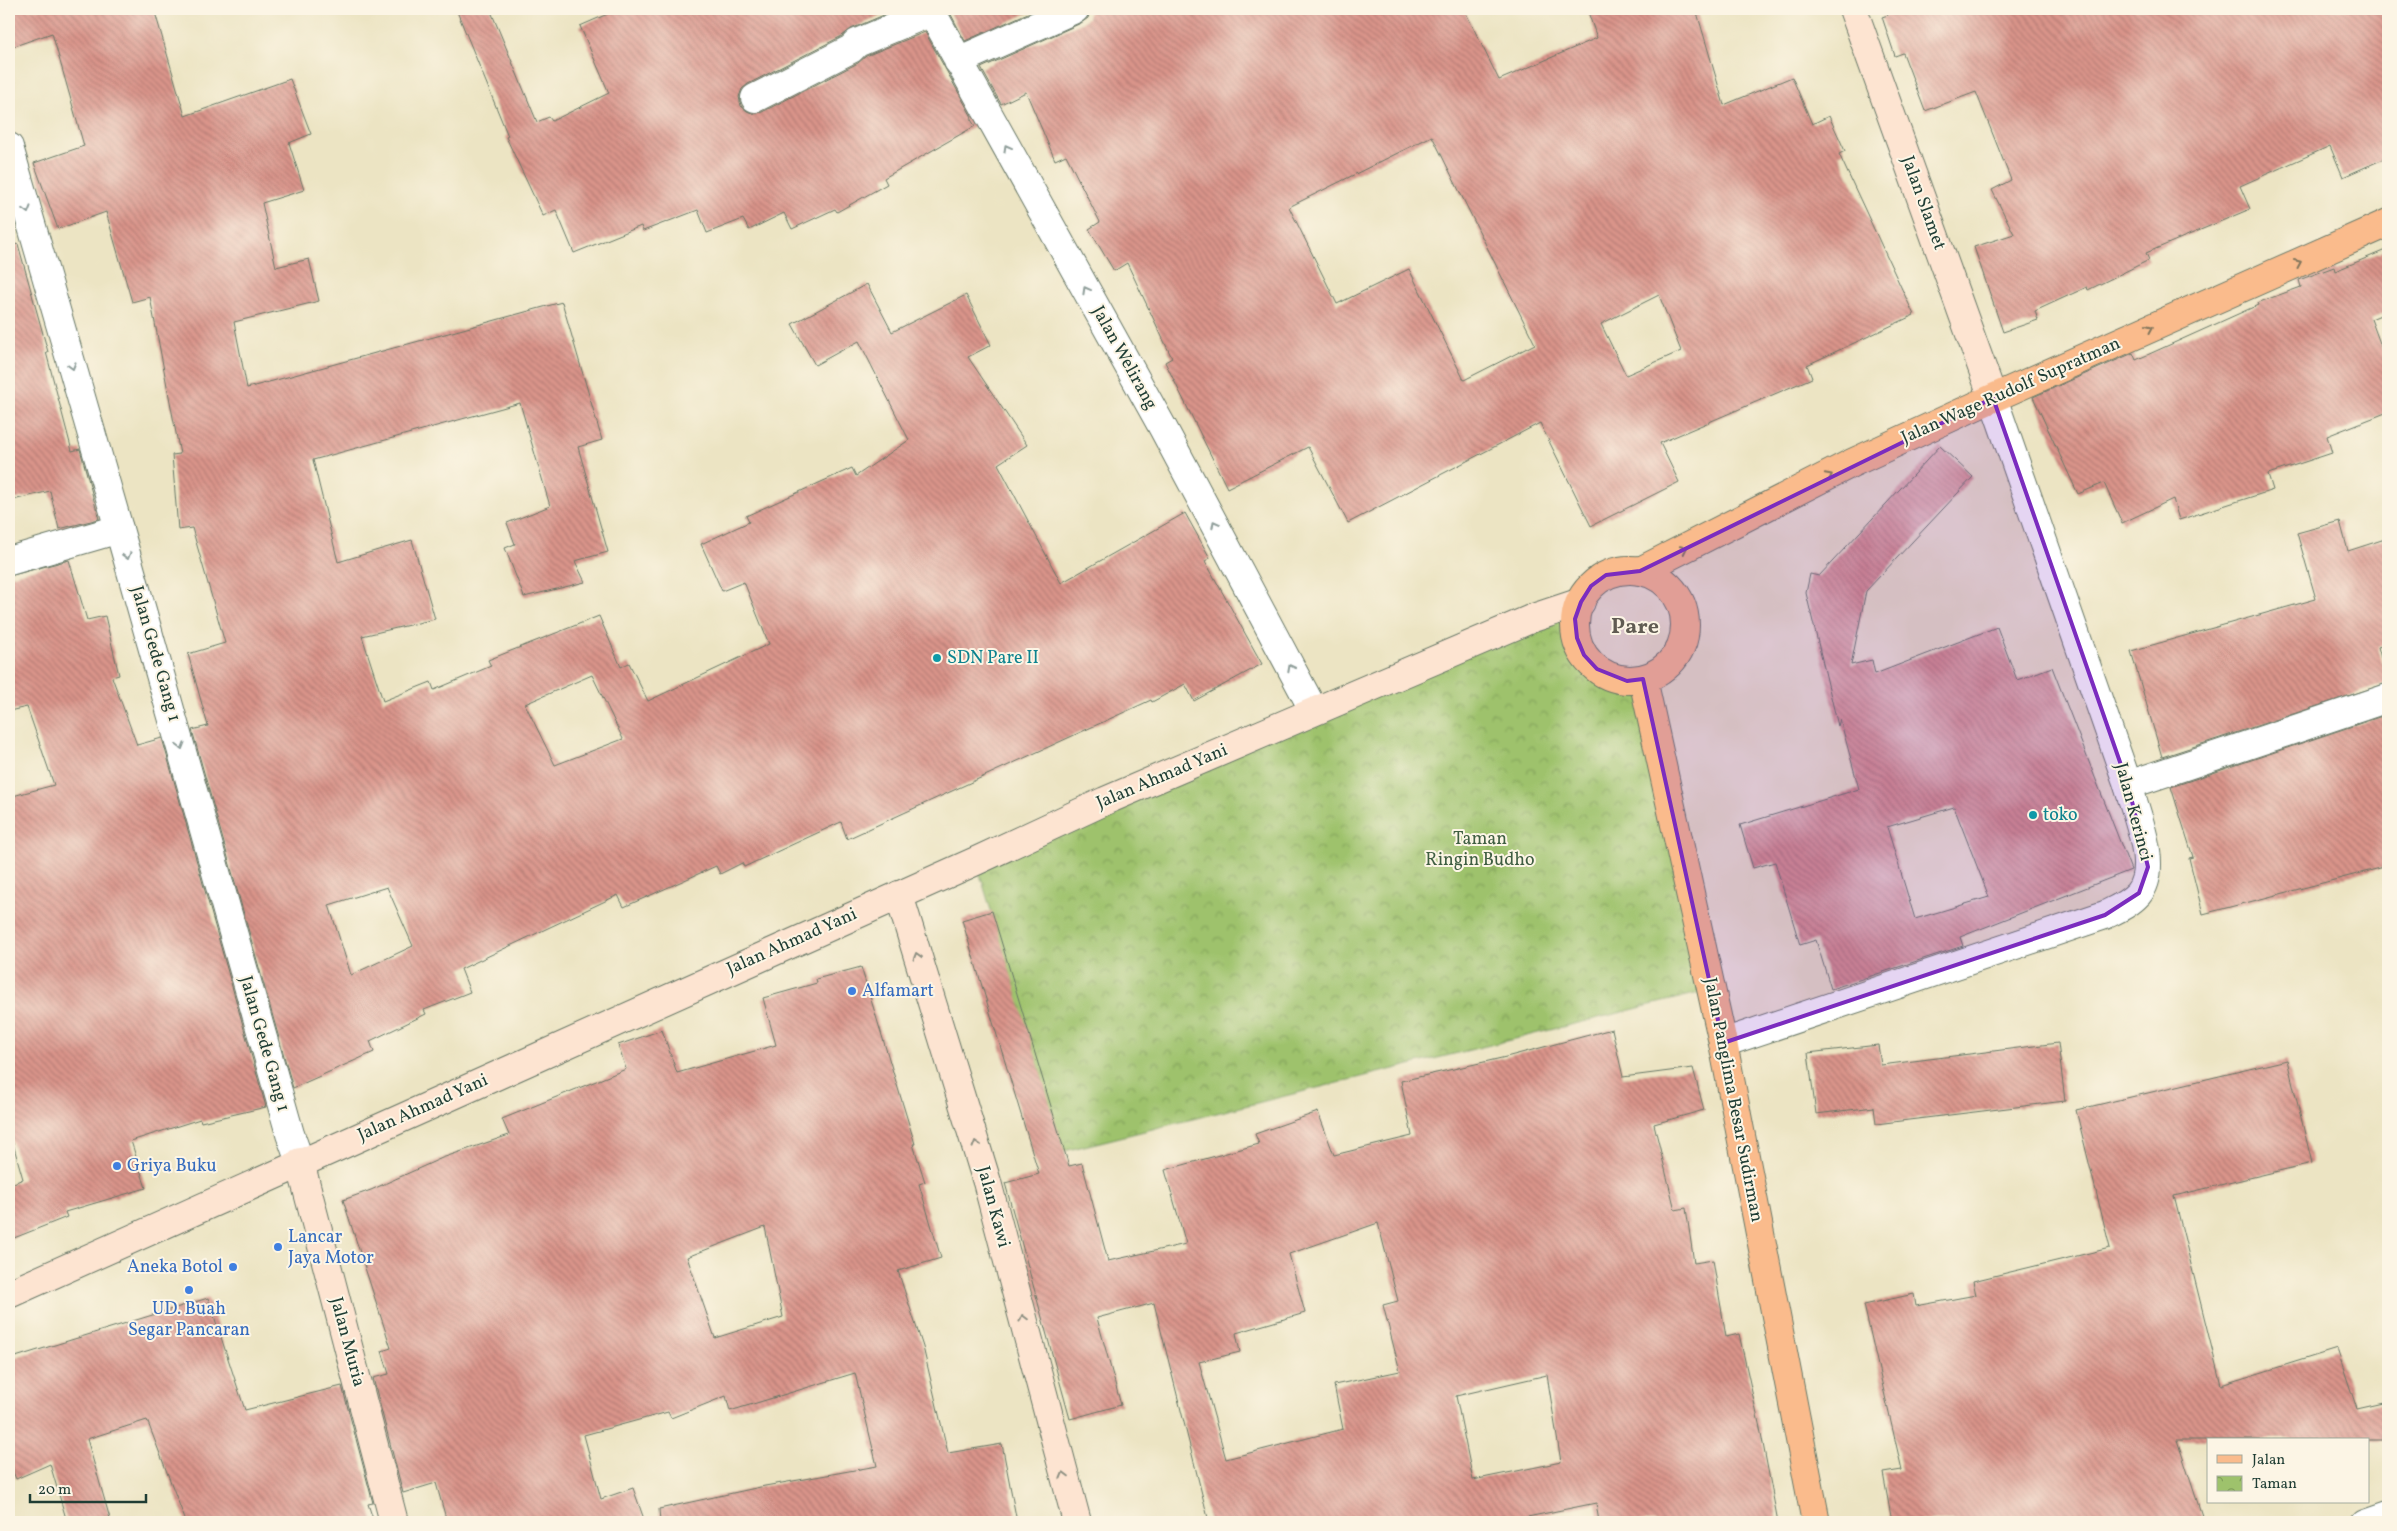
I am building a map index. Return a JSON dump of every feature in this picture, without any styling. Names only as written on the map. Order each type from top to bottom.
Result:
[{"type":"main road","name":"Jalan Slamet","points":[[1853,9],[1993,398]]},
{"type":"main road","name":"Jalan Wage Rudolf Supratman","points":[[1640,570],[1852,464],[1993,398],[2388,223]]},
{"type":"main road","points":[[1622,570],[1640,570],[1656,576],[1670,587],[1680,601],[1685,617],[1685,634],[1676,657],[1657,674],[1643,679],[1627,681],[1611,677],[1597,669],[1584,655],[1577,638],[1575,619],[1581,602],[1591,586],[1606,575],[1622,570]]},
{"type":"main road","name":"Jalan Ahmad Yani","points":[[9,1294],[1105,801],[1533,618],[1581,602]]},
{"type":"main road","name":"Jalan Panglima Besar Sudirman","points":[[1643,679],[1723,1043],[1816,1522]]},
{"type":"main road","name":"Jalan Kawi","points":[[899,895],[987,1182],[1077,1522]]},
{"type":"main road","name":"Jalan Muria","points":[[300,1162],[394,1522]]},
{"type":"street","points":[[958,61],[1075,9]]},
{"type":"street","points":[[755,98],[851,50],[857,44],[930,10]]},
{"type":"street","name":"Jalan Welirang","points":[[930,10],[1163,428],[1314,711]]},
{"type":"street","name":"Jalan Gede Gang 1","points":[[9,146],[120,529],[284,1115],[300,1162]]},
{"type":"street","name":"Jalan Kerinci","points":[[1723,1043],[2106,915],[2126,904],[2139,893],[2146,878],[2148,867],[2142,835],[2128,785],[1993,398]]},
{"type":"street","points":[[9,561],[120,529]]},
{"type":"street","points":[[2128,785],[2388,698]]},
{"type":"street","points":[[2365,1522],[2388,1514]]},
{"type":"highlighted area","points":[[1993,398],[2128,785],[2148,867],[2139,893],[2105,915],[1723,1043],[1643,679],[1627,681],[1597,669],[1584,655],[1577,638],[1575,619],[1581,602],[1591,586],[1606,575],[1640,571]]},
{"type":"green space","name":"Taman Ringin Budho","points":[[1581,602],[1577,619],[1577,635],[1581,648],[1588,660],[1597,669],[1610,676],[1625,679],[1643,679],[1711,990],[1064,1151],[976,861]]},
{"type":"building","points":[[9,9],[154,9],[185,116],[290,79],[311,134],[289,143],[304,190],[262,203],[276,267],[309,259],[319,301],[234,322],[247,388],[562,302],[602,440],[578,447],[608,552],[575,561],[585,582],[524,597],[505,548],[515,544],[507,523],[550,506],[520,403],[313,460],[338,562],[412,540],[435,619],[362,636],[383,701],[431,682],[434,690],[491,666],[488,660],[599,616],[621,667],[629,663],[648,701],[769,644],[744,582],[722,591],[701,544],[749,522],[746,516],[852,468],[856,476],[909,440],[859,341],[815,365],[792,324],[867,284],[892,332],[966,295],[991,345],[968,357],[1027,445],[998,464],[1061,583],[1185,513],[1210,558],[1205,561],[1262,664],[1194,701],[1185,684],[1152,702],[1151,700],[847,839],[841,822],[744,867],[742,863],[720,874],[716,866],[624,907],[618,895],[461,969],[470,992],[424,1010],[426,1014],[370,1041],[374,1052],[293,1088],[192,730],[208,726],[188,654],[225,643],[192,528],[178,530],[172,455],[180,454],[150,297],[132,302],[106,212],[58,229],[34,163],[84,146],[52,33],[9,48]],"holes":[[[592,675],[623,739],[555,765],[525,704]],[[387,887],[413,946],[351,975],[329,905]]]},
{"type":"building","points":[[456,9],[490,9],[537,122],[549,117],[552,121],[609,93],[580,26],[619,9],[898,9],[851,29],[842,36],[748,84],[742,89],[739,97],[741,106],[754,114],[762,112],[858,63],[866,56],[925,32],[972,117],[970,118],[975,126],[884,178],[887,184],[837,212],[835,209],[792,229],[784,213],[749,230],[743,219],[707,233],[698,210],[643,231],[641,226],[574,253],[556,210],[543,216],[506,137],[508,136]]},
{"type":"building","points":[[948,9],[1037,9],[965,41]]},
{"type":"building","points":[[1090,9],[1464,9],[1499,80],[1597,38],[1587,9],[1696,9],[1724,105],[1792,77],[1812,124],[1829,116],[1845,151],[1839,154],[1914,315],[1807,365],[1812,378],[1660,443],[1679,482],[1591,526],[1540,423],[1348,523],[1308,447],[1227,488],[1165,362],[1172,358],[1127,263],[1114,271],[1089,229],[1100,222],[1066,155],[1055,160],[1026,92],[1001,104],[981,68],[1081,23],[1088,18]],"holes":[[[1432,136],[1535,344],[1464,380],[1409,269],[1337,304],[1289,207]],[[1659,295],[1681,351],[1626,375],[1601,324]]]},
{"type":"building","points":[[1886,9],[2388,9],[2388,157],[2343,177],[2330,146],[2240,186],[2250,209],[2146,253],[2149,260],[2088,290],[2087,287],[2035,311],[2038,320],[2003,332],[1974,247],[2014,234],[1992,190],[2011,180],[1976,92],[1925,111],[1903,53],[1895,56],[1882,17],[1888,15]]},
{"type":"building","points":[[18,244],[48,352],[46,352],[72,451],[80,449],[99,519],[59,529],[50,491],[9,501],[9,246]]},
{"type":"building","points":[[2388,249],[2388,312],[2371,319],[2388,365],[2388,412],[2327,436],[2332,453],[2268,474],[2273,490],[2179,520],[2173,499],[2122,523],[2104,483],[2078,494],[2033,397],[2133,353],[2136,360],[2258,305],[2257,303],[2301,287],[2299,280],[2334,267],[2335,271]]},
{"type":"building","points":[[1940,446],[1973,477],[1866,591],[1851,665],[1872,660],[1875,674],[1997,627],[2017,680],[2052,667],[2131,870],[1960,937],[1963,946],[1831,989],[1816,940],[1800,945],[1775,862],[1753,868],[1740,825],[1859,789],[1840,719],[1838,726],[1806,593],[1810,574],[1819,576]],"holes":[[[1954,807],[1989,897],[1915,919],[1887,827]]]},
{"type":"building","points":[[2340,521],[2348,551],[2388,538],[2388,644],[2378,647],[2388,683],[2162,757],[2131,651],[2316,599],[2297,533]]},
{"type":"building","points":[[69,560],[87,620],[105,616],[119,675],[112,677],[137,745],[162,738],[266,1107],[201,1122],[200,1119],[131,1141],[146,1188],[65,1212],[67,1217],[9,1240],[9,1185],[23,1179],[9,1130],[9,797],[54,785],[27,707],[9,711],[9,576]]},
{"type":"building","points":[[2388,714],[2388,866],[2203,914],[2189,858],[2193,857],[2171,787]]},
{"type":"building","points":[[992,911],[1069,1166],[1082,1163],[1108,1261],[1186,1244],[1165,1170],[1259,1144],[1255,1134],[1318,1112],[1334,1155],[1412,1136],[1401,1081],[1506,1057],[1612,1029],[1623,1077],[1693,1068],[1704,1110],[1654,1124],[1675,1210],[1686,1208],[1694,1263],[1713,1260],[1726,1337],[1739,1334],[1778,1522],[1599,1522],[1596,1503],[1503,1522],[1209,1522],[1154,1303],[1097,1318],[1121,1405],[1070,1419],[1005,1183],[1039,1174],[962,920]],"holes":[[[1378,1223],[1398,1301],[1383,1305],[1400,1371],[1334,1385],[1343,1429],[1226,1459],[1199,1362],[1240,1352],[1236,1333],[1305,1313],[1289,1254]],[[1547,1375],[1561,1462],[1473,1480],[1456,1396]]]},
{"type":"building","points":[[861,967],[915,1144],[913,1144],[925,1182],[919,1184],[941,1258],[898,1271],[923,1347],[948,1453],[1002,1444],[1017,1522],[660,1522],[659,1509],[765,1486],[877,1466],[855,1373],[730,1411],[726,1396],[671,1418],[668,1412],[584,1435],[601,1499],[633,1488],[645,1522],[447,1522],[436,1483],[403,1493],[373,1378],[389,1374],[382,1351],[391,1348],[343,1200],[371,1190],[442,1158],[509,1135],[502,1119],[626,1069],[618,1045],[662,1030],[677,1073],[776,1045],[763,998],[817,983],[816,979]],"holes":[[[765,1227],[783,1317],[715,1338],[687,1257]]]},
{"type":"building","points":[[2058,1043],[2065,1101],[1876,1124],[1874,1107],[1816,1114],[1808,1053],[1878,1045],[1881,1065]]},
{"type":"building","points":[[2287,1060],[2312,1163],[2174,1196],[2221,1385],[2337,1349],[2357,1409],[2388,1402],[2388,1440],[2370,1440],[2370,1438],[2207,1438],[2207,1440],[2177,1440],[2204,1522],[1892,1522],[1883,1473],[1902,1470],[1864,1305],[1914,1294],[1916,1306],[1976,1295],[1973,1281],[2110,1248],[2076,1110]]},
{"type":"building","points":[[208,1298],[245,1410],[342,1386],[373,1503],[368,1504],[374,1522],[186,1522],[147,1420],[87,1439],[111,1522],[67,1522],[50,1464],[16,1479],[9,1462],[9,1359]]},
{"type":"place","name":"SDN Pare II","points":[[937,658]]},
{"type":"place","name":"toko","points":[[2033,815]]},
{"type":"place","name":"Alfamart","points":[[852,991]]},
{"type":"place","name":"Griya Buku","points":[[117,1166]]},
{"type":"place","name":"Lancar Jaya Motor","points":[[278,1247]]},
{"type":"place","name":"Aneka Botol","points":[[233,1267]]},
{"type":"place","name":"UD. Buah Segar Pancaran","points":[[189,1290]]},
{"type":"district","name":"Pare","points":[[1635,627]]}]
